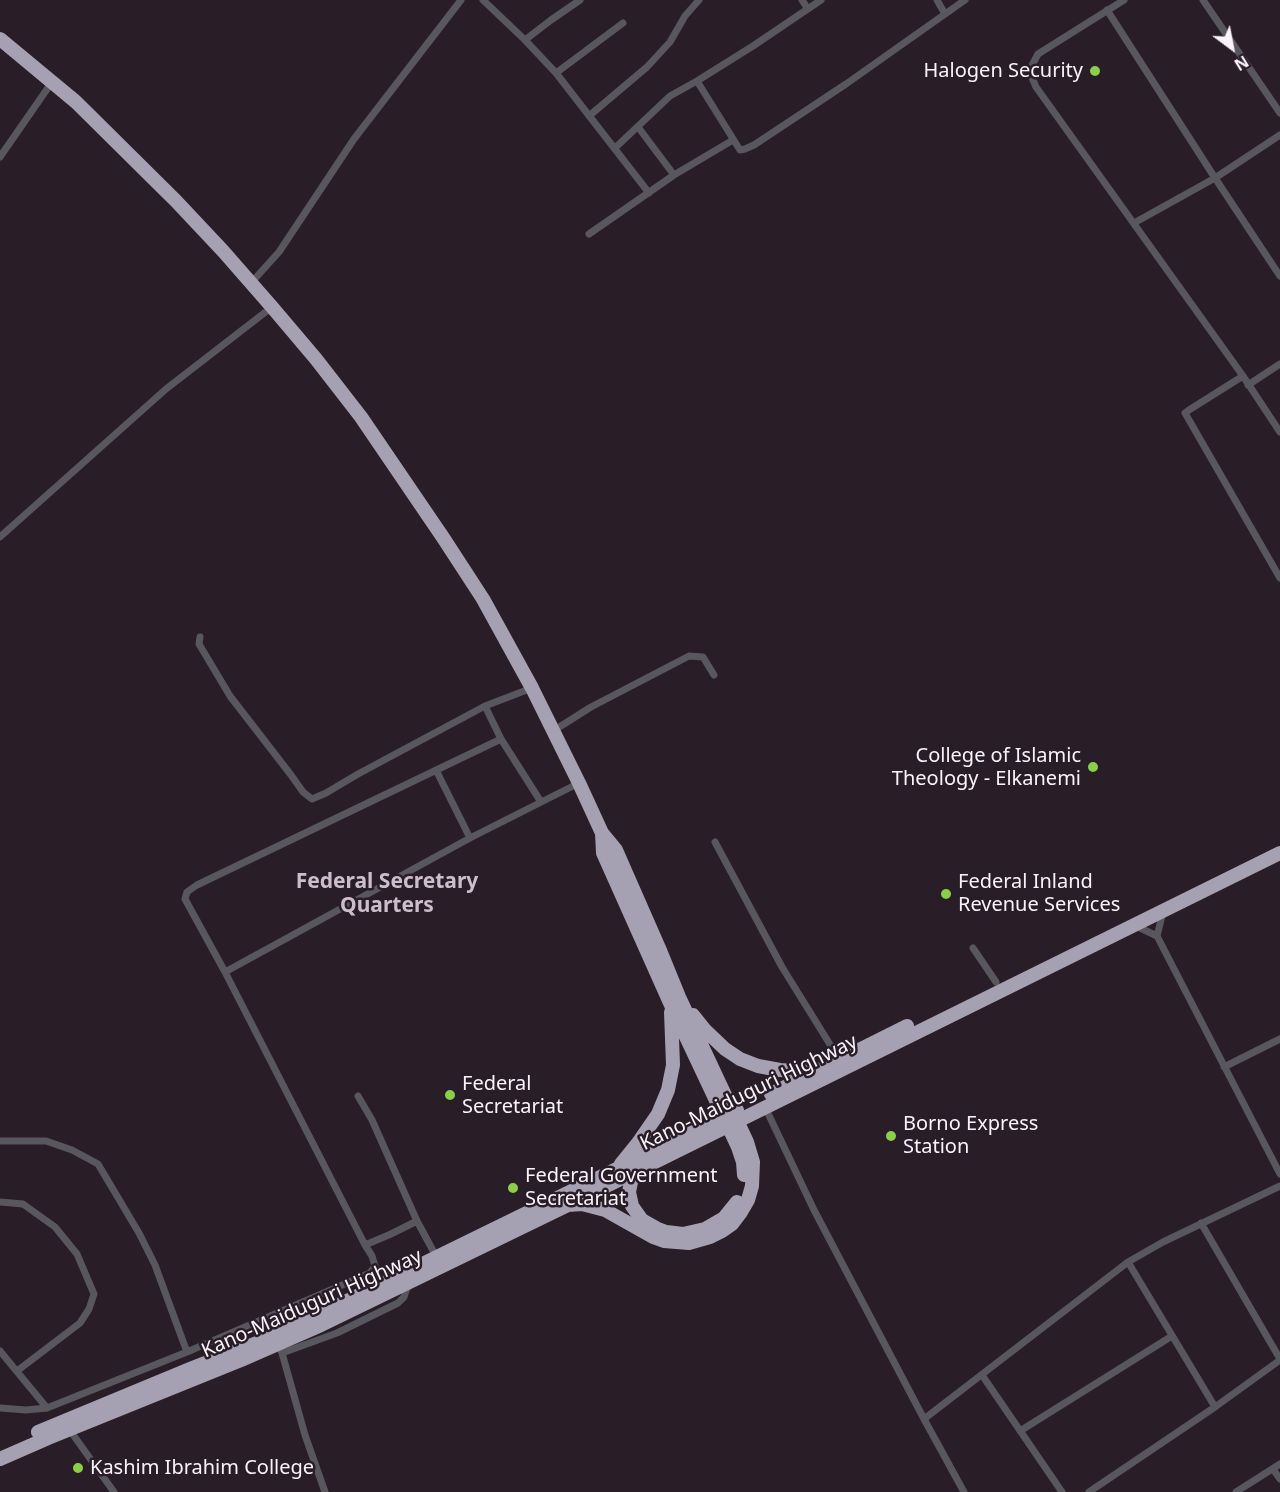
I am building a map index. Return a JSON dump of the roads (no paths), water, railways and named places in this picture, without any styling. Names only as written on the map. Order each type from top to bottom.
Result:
[{"type":"highway","points":[[0,39],[52,82],[130,154],[223,251],[316,359],[361,417],[483,599],[532,688],[579,783],[602,833],[603,853],[675,1000],[742,1145],[753,1162],[753,1174],[748,1200],[732,1224],[710,1237],[688,1243],[664,1241],[653,1237],[605,1210],[582,1204],[568,1205]]},
{"type":"highway","name":"Kano-Maiduguri Highway","points":[[0,1459],[280,1349],[408,1282],[439,1261],[617,1168],[1280,843]]},
{"type":"highway","name":"Kano-Maiduguri Highway","points":[[0,1449],[95,1407],[262,1341],[568,1205],[1280,853]]},
{"type":"highway","points":[[675,1000],[725,1049],[740,1059],[769,1068],[812,1072]]},
{"type":"highway","points":[[617,1168],[658,1114],[668,1090],[673,1065],[675,1000]]},
{"type":"highway","points":[[633,1172],[629,1200],[642,1220],[666,1232],[691,1233],[715,1224],[731,1210],[736,1202],[744,1182],[742,1145]]},
{"type":"street","points":[[251,283],[279,252],[354,139],[461,0]]},
{"type":"street","points":[[483,0],[556,73],[649,193]]},
{"type":"street","points":[[525,40],[580,0]]},
{"type":"street","points":[[589,116],[647,67],[670,42],[684,16],[699,0]]},
{"type":"street","points":[[801,0],[807,9]]},
{"type":"street","points":[[615,148],[670,96],[753,46],[821,0]]},
{"type":"street","points":[[937,0],[945,14]]},
{"type":"street","points":[[697,81],[740,150],[745,149],[846,84],[965,0]]},
{"type":"street","points":[[1124,0],[1038,54],[1029,71],[1035,87],[1243,376],[1280,432]]},
{"type":"street","points":[[1203,0],[1280,113]]},
{"type":"street","points":[[1107,10],[1280,276]]},
{"type":"street","points":[[556,73],[623,23]]},
{"type":"street","points":[[0,157],[52,82]]},
{"type":"street","points":[[638,127],[674,175]]},
{"type":"street","points":[[1134,223],[1215,178],[1280,135]]},
{"type":"street","points":[[589,234],[674,175],[733,140]]},
{"type":"street","points":[[0,537],[166,389],[272,307]]},
{"type":"street","points":[[1248,385],[1280,364]]},
{"type":"street","points":[[1243,376],[1185,413],[1280,578]]},
{"type":"street","points":[[200,637],[199,644],[230,696],[303,792],[312,799],[485,706],[532,688]]},
{"type":"street","points":[[553,731],[591,707],[689,656],[703,657],[714,675]]},
{"type":"street","points":[[485,706],[501,739],[541,802]]},
{"type":"street","points":[[0,1408],[26,1410],[47,1408],[187,1352],[370,1273],[375,1266],[372,1256],[185,899],[187,892],[197,885],[501,739]]},
{"type":"street","points":[[436,770],[470,838]]},
{"type":"street","points":[[225,972],[470,838],[579,783]]},
{"type":"street","points":[[715,842],[782,967],[839,1059]]},
{"type":"street","points":[[1157,936],[1163,910]]},
{"type":"street","points":[[1133,925],[1157,936],[1280,1174]]},
{"type":"street","points":[[973,948],[996,982]]},
{"type":"street","points":[[1224,1067],[1280,1039]]},
{"type":"street","points":[[358,1096],[372,1120],[417,1221],[439,1261]]},
{"type":"street","points":[[765,1107],[814,1210],[964,1492]]},
{"type":"street","points":[[0,1142],[46,1141],[72,1150],[98,1164],[155,1265],[187,1352]]},
{"type":"street","points":[[1271,1157],[1280,1152]]},
{"type":"street","points":[[924,1419],[1128,1262],[1163,1242],[1280,1186]]},
{"type":"street","points":[[0,1202],[23,1204],[55,1227],[77,1254],[94,1294],[89,1310],[80,1323],[17,1371]]},
{"type":"street","points":[[365,1245],[417,1221]]},
{"type":"street","points":[[1089,1492],[1215,1407],[1280,1359],[1201,1223]]},
{"type":"street","points":[[1128,1262],[1215,1407]]},
{"type":"street","points":[[1020,1431],[1172,1336]]},
{"type":"street","points":[[280,1349],[305,1435],[325,1492]]},
{"type":"street","points":[[0,1351],[47,1408]]},
{"type":"street","points":[[982,1375],[1062,1492]]},
{"type":"street","points":[[69,1430],[114,1492]]},
{"type":"street","points":[[1236,1492],[1280,1464]]},
{"type":"street","points":[[1273,1469],[1280,1479]]},
{"type":"place","name":"Halogen Security","points":[[1095,71]]},
{"type":"place","name":"College of Islamic Theology - Elkanemi","points":[[1093,767]]},
{"type":"place","name":"Federal Inland Revenue Services","points":[[946,894]]},
{"type":"place","name":"Federal Secretariat","points":[[450,1095]]},
{"type":"place","name":"Borno Express Station","points":[[891,1136]]},
{"type":"place","name":"Federal Government Secretariat","points":[[513,1188]]},
{"type":"place","name":"Kashim Ibrahim College","points":[[78,1468]]},
{"type":"district","name":"Federal Secretary Quarters","points":[[387,894]]}]
